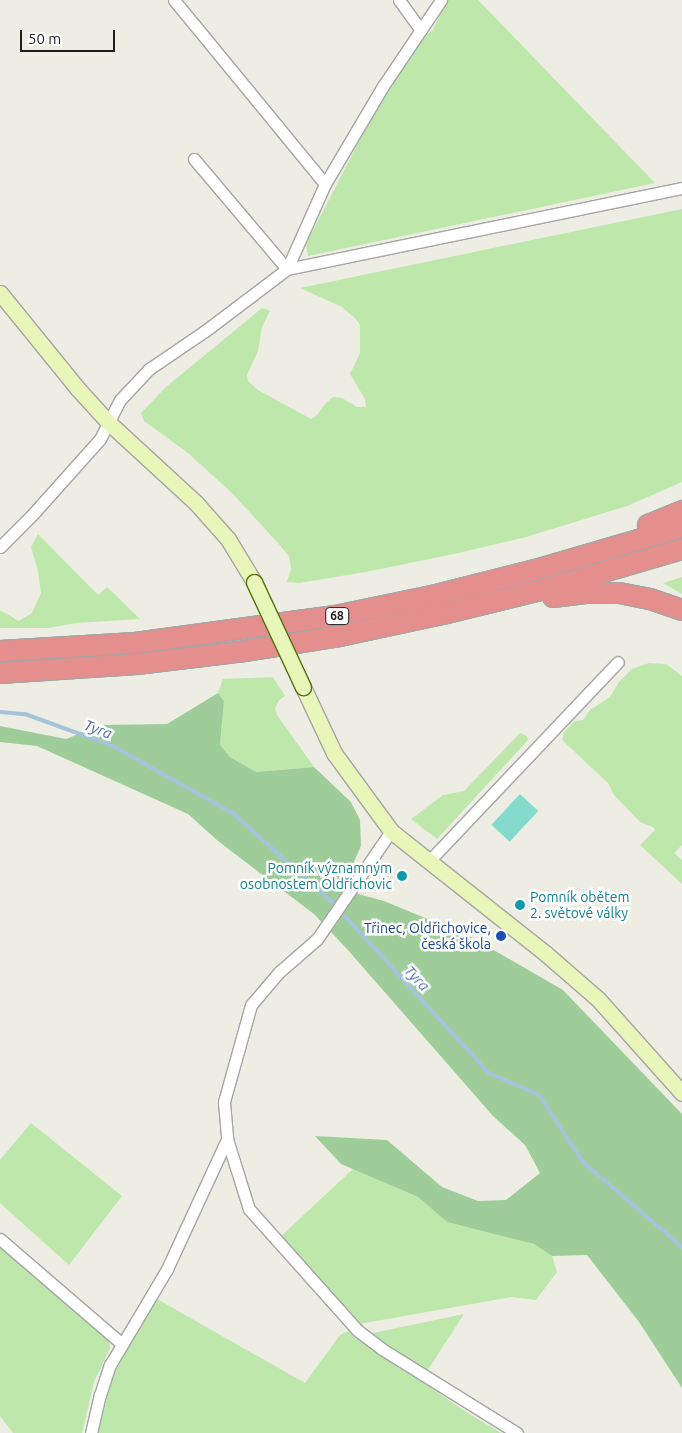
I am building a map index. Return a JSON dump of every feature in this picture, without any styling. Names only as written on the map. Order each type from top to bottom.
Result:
[{"type":"highway","points":[[535,570],[579,547],[632,532],[682,511]]},
{"type":"highway","name":"68","points":[[0,651],[135,643],[335,616],[436,595],[535,570],[682,527]]},
{"type":"highway","name":"68","points":[[0,673],[137,664],[238,652],[340,636],[545,589],[682,549]]},
{"type":"highway","points":[[442,614],[490,613],[550,598],[594,593],[635,596],[682,610]]},
{"type":"street","points":[[174,0],[325,184]]},
{"type":"street","points":[[398,0],[421,30]]},
{"type":"street","points":[[287,269],[325,184],[370,107],[441,0]]},
{"type":"street","points":[[194,160],[287,269]]},
{"type":"street","points":[[0,547],[32,515],[100,439],[120,400],[149,369],[205,331],[287,269],[682,188]]},
{"type":"street","points":[[0,293],[78,389],[108,422],[196,503],[228,539],[254,582],[317,721],[334,753],[391,831],[545,953],[598,999],[682,1093]]},
{"type":"street","points":[[429,861],[618,662]]},
{"type":"street","points":[[391,831],[316,939],[279,972],[251,1005],[224,1102],[227,1139],[249,1209],[357,1330],[382,1349],[517,1433]]},
{"type":"street","points":[[91,1433],[100,1395],[110,1365],[167,1268],[227,1139]]},
{"type":"street","points":[[0,1240],[122,1344]]},
{"type":"green space","points":[[447,0],[478,0],[655,183],[308,256],[306,244],[385,91],[422,39],[433,30]]},
{"type":"green space","points":[[682,209],[682,482],[627,506],[526,537],[463,552],[371,571],[299,583],[287,582],[291,569],[289,556],[278,543],[232,493],[188,453],[144,421],[141,413],[166,387],[262,308],[270,311],[262,327],[258,351],[247,375],[248,381],[258,390],[311,419],[333,397],[342,398],[357,407],[366,407],[365,399],[350,374],[360,353],[360,325],[342,307],[300,288]]},
{"type":"green space","points":[[38,534],[98,595],[107,587],[140,619],[76,623],[48,628],[0,628],[0,610],[19,621],[32,613],[41,593],[38,571],[31,547]]},
{"type":"green space","points":[[682,577],[682,594],[663,583]]},
{"type":"green space","points":[[649,663],[666,664],[682,676],[682,845],[674,853],[682,860],[682,884],[640,845],[655,830],[653,827],[640,822],[614,795],[608,783],[562,740],[564,732],[575,721],[583,720],[590,710],[610,697],[619,682],[632,669]]},
{"type":"green space","points":[[273,677],[285,696],[279,700],[275,709],[277,715],[314,767],[255,772],[230,757],[220,745],[224,701],[218,693],[223,679]]},
{"type":"green space","points":[[218,693],[224,701],[220,745],[230,757],[256,772],[314,767],[351,802],[360,820],[361,846],[344,884],[358,894],[384,901],[471,937],[563,990],[682,1114],[682,1388],[639,1322],[587,1255],[552,1256],[534,1244],[447,1222],[418,1197],[341,1164],[315,1136],[387,1140],[442,1187],[478,1201],[506,1200],[540,1173],[525,1145],[493,1116],[314,914],[218,841],[188,814],[37,746],[0,742],[0,726],[66,739],[101,725],[167,724]]},
{"type":"green space","points":[[520,733],[527,736],[528,740],[437,839],[411,819],[443,795],[464,791]]},
{"type":"green space","points":[[31,1123],[122,1196],[69,1265],[0,1203],[0,1160]]},
{"type":"green space","points":[[353,1169],[418,1197],[447,1222],[534,1244],[552,1256],[557,1272],[536,1300],[511,1297],[359,1324],[279,1238]]},
{"type":"green space","points":[[0,1243],[109,1341],[110,1348],[94,1382],[82,1433],[13,1433],[0,1416]]},
{"type":"green space","points":[[157,1299],[305,1383],[340,1335],[349,1331],[463,1410],[501,1433],[98,1433],[112,1378],[134,1334]]},
{"type":"green space","points":[[464,1314],[427,1371],[377,1339],[373,1333]]},
{"type":"shaded area","points":[[520,794],[538,811],[510,842],[491,825]]},
{"type":"waterway","name":"Tyra","points":[[0,712],[25,714],[113,746],[234,814],[333,903],[489,1073],[539,1095],[583,1162],[682,1247]]},
{"type":"place","name":"Pomník významným osobnostem Oldřichovic","points":[[402,876]]},
{"type":"place","name":"Pomník obětem 2. světové války","points":[[520,905]]},
{"type":"place","name":"Třinec, Oldřichovice, česká škola","points":[[501,936]]}]
